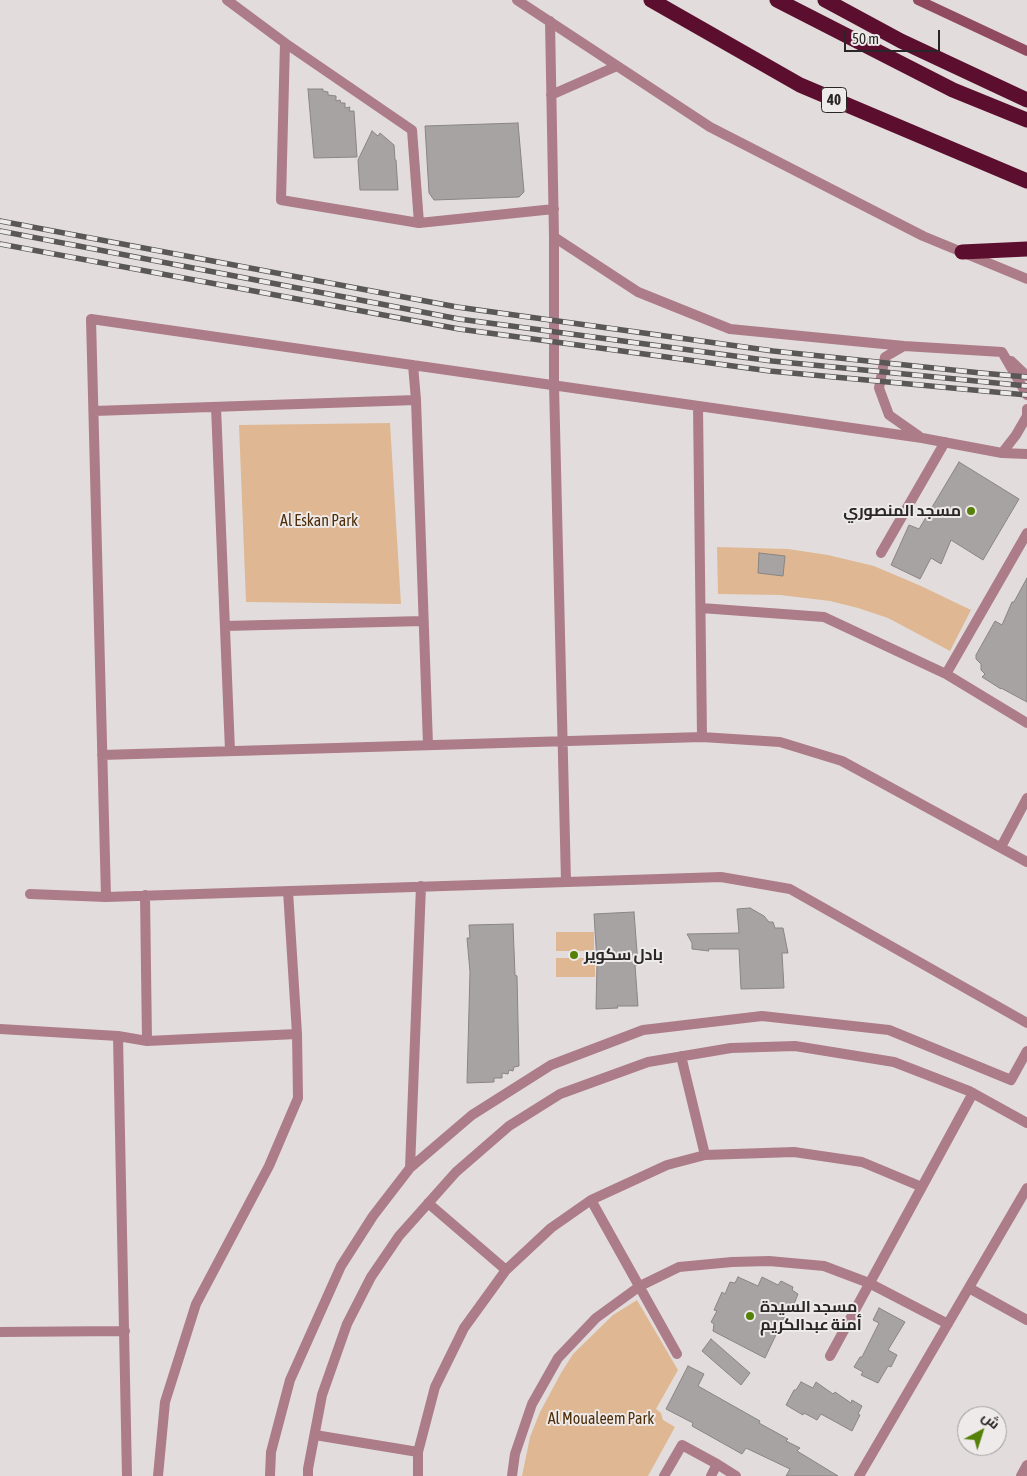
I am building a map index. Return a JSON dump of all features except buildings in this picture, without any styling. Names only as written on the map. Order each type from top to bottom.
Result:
[{"type":"highway","name":"40","points":[[651,0],[800,85],[1027,181]]},
{"type":"highway","points":[[777,0],[953,90],[1027,120]]},
{"type":"highway","points":[[825,0],[901,41],[1027,100]]},
{"type":"highway","points":[[962,252],[1027,249]]},
{"type":"main road","points":[[918,0],[1027,51]]},
{"type":"street","points":[[227,0],[285,44],[412,130],[419,222]]},
{"type":"street","points":[[517,0],[710,127],[923,236],[1027,279]]},
{"type":"street","points":[[550,21],[554,208],[554,385],[566,882]]},
{"type":"street","points":[[285,44],[281,200],[419,222],[554,208]]},
{"type":"street","points":[[551,95],[617,66]]},
{"type":"street","points":[[554,237],[638,292],[730,329],[904,346],[1002,352],[1027,376]]},
{"type":"street","points":[[106,897],[92,319],[922,438],[1002,453],[1027,454]]},
{"type":"street","points":[[904,346],[885,357],[879,388],[889,415],[922,438]]},
{"type":"street","points":[[1002,352],[1027,395]]},
{"type":"street","points":[[413,365],[416,400],[428,745]]},
{"type":"street","points":[[94,411],[416,400]]},
{"type":"street","points":[[698,406],[702,737]]},
{"type":"street","points":[[216,407],[230,751]]},
{"type":"street","points":[[1002,453],[1016,436],[1027,416],[1027,409]]},
{"type":"street","points":[[881,553],[945,442]]},
{"type":"street","points":[[1002,453],[1027,463]]},
{"type":"street","points":[[946,674],[1027,533]]},
{"type":"street","points":[[700,608],[824,617],[946,674],[1027,723]]},
{"type":"street","points":[[225,626],[423,621]]},
{"type":"street","points":[[102,755],[702,737],[780,742],[842,761],[1027,862]]},
{"type":"street","points":[[1001,847],[1027,798]]},
{"type":"street","points":[[30,894],[106,897],[722,877],[790,889],[1027,1023]]},
{"type":"street","points":[[410,1168],[421,886]]},
{"type":"street","points":[[158,1476],[165,1402],[196,1304],[269,1166],[298,1098],[297,1034],[288,891]]},
{"type":"street","points":[[145,896],[147,1041]]},
{"type":"street","points":[[270,1476],[271,1452],[290,1380],[341,1266],[373,1216],[410,1168],[472,1115],[550,1065],[642,1030],[762,1016],[889,1030],[1011,1080],[1027,1051]]},
{"type":"street","points":[[0,1029],[118,1036],[147,1041],[297,1034]]},
{"type":"street","points":[[118,1036],[127,1476]]},
{"type":"street","points":[[308,1476],[322,1395],[347,1324],[371,1277],[399,1236],[456,1172],[510,1126],[560,1094],[648,1062],[731,1048],[795,1046],[894,1062],[973,1093],[1027,1123]]},
{"type":"street","points":[[680,1056],[705,1155]]},
{"type":"street","points":[[830,1356],[973,1093]]},
{"type":"street","points":[[418,1476],[418,1452],[435,1387],[464,1328],[506,1270],[551,1228],[591,1200],[668,1165],[705,1155],[794,1152],[862,1162],[922,1188]]},
{"type":"street","points":[[859,1476],[1027,1188]]},
{"type":"street","points":[[591,1200],[677,1354]]},
{"type":"street","points":[[428,1203],[506,1270]]},
{"type":"street","points":[[512,1476],[515,1454],[532,1404],[558,1358],[596,1318],[640,1286],[679,1267],[769,1261],[824,1266],[869,1283],[948,1324]]},
{"type":"street","points":[[969,1288],[1027,1320]]},
{"type":"street","points":[[0,1332],[125,1331]]},
{"type":"street","points":[[315,1435],[418,1452]]},
{"type":"street","points":[[664,1476],[682,1445],[736,1476]]},
{"type":"street","points":[[711,1476],[717,1464]]},
{"type":"street","points":[[1021,1476],[1027,1465]]},
{"type":"green space","name":"Al Eskan Park","points":[[390,423],[401,604],[246,602],[239,425]]},
{"type":"green space","points":[[717,547],[788,549],[828,555],[874,566],[971,610],[950,651],[888,618],[830,601],[780,595],[718,594]]},
{"type":"green space","points":[[556,932],[594,932],[594,951],[556,951]]},
{"type":"green space","points":[[556,958],[595,958],[595,977],[556,977]]},
{"type":"green space","name":"Al Moualeem Park","points":[[637,1300],[678,1370],[656,1409],[661,1413],[663,1420],[675,1427],[648,1476],[522,1476],[530,1437],[540,1412],[573,1354],[613,1315]]},
{"type":"railway","points":[[0,221],[457,307],[773,351],[1027,377]]},
{"type":"railway","points":[[0,231],[459,319],[772,361],[1027,386]]},
{"type":"railway","points":[[0,244],[459,329],[770,371],[1027,395]]},
{"type":"place","name":"مسجد المنصوري","points":[[971,511]]},
{"type":"place","name":"بادل سكوير","points":[[574,955]]},
{"type":"place","name":"مسجد السيدة أمنة عبدالكريم","points":[[750,1316]]}]
